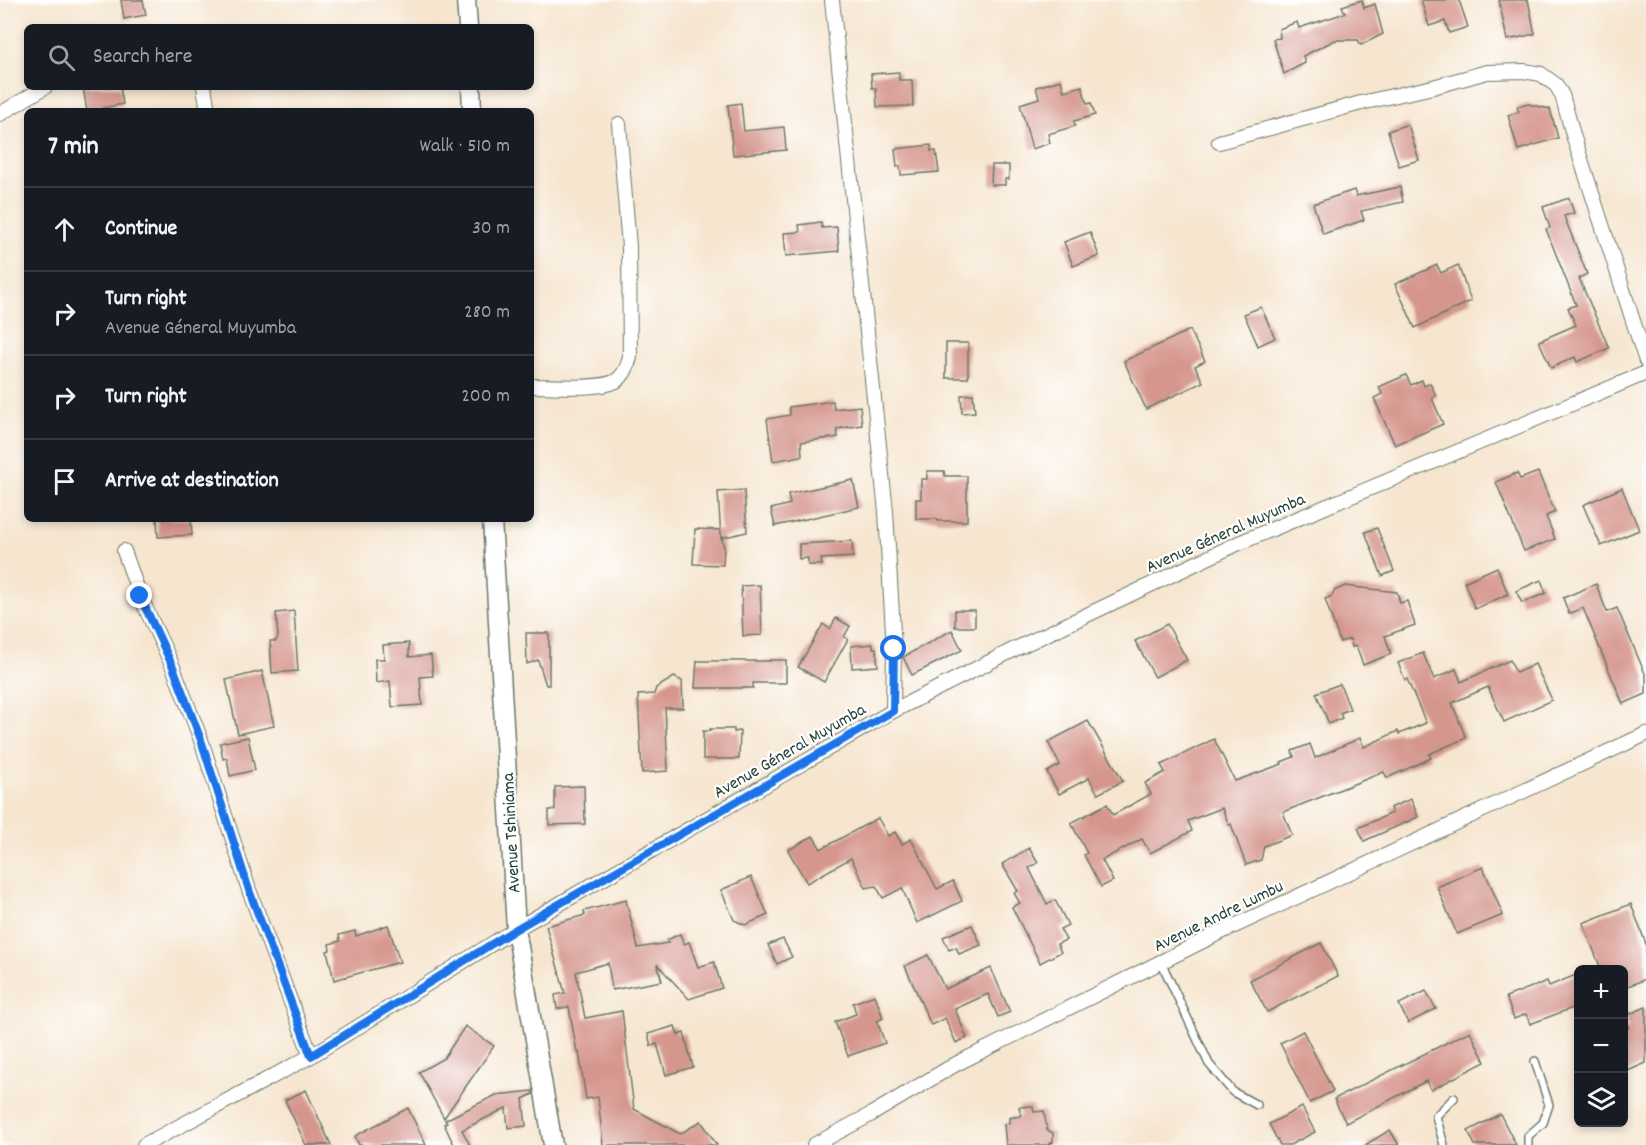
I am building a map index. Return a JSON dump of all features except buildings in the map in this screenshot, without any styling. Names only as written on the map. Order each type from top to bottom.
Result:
[{"type":"street","points":[[466,0],[468,24]]},
{"type":"street","points":[[832,0],[886,512],[894,649],[893,711]]},
{"type":"street","points":[[1219,142],[1486,72],[1524,71],[1541,74],[1557,85],[1562,95],[1646,361]]},
{"type":"street","points":[[0,114],[40,90]]},
{"type":"street","points":[[204,90],[208,108]]},
{"type":"street","points":[[471,90],[472,108]]},
{"type":"street","points":[[534,386],[596,386],[616,381],[627,369],[630,357],[629,247],[619,124]]},
{"type":"street","name":"Avenue Géneral Muyumba","points":[[144,1145],[311,1056],[516,929],[893,711],[1015,649],[1239,543],[1646,373]]},
{"type":"street","name":"Avenue Tshiniama","points":[[492,522],[516,929],[552,1145]]},
{"type":"street","points":[[124,551],[140,596],[173,667],[201,740],[249,890],[311,1056]]},
{"type":"street","name":"Avenue Andre Lumbu","points":[[814,1145],[956,1064],[1213,936],[1646,734]]},
{"type":"lane","points":[[1161,962],[1209,1064],[1233,1092],[1257,1105]]},
{"type":"lane","points":[[1528,1145],[1528,1136],[1543,1123],[1549,1105],[1535,1061]]},
{"type":"lane","points":[[1444,1145],[1436,1116],[1454,1098]]},
{"type":"route","points":[[140,596],[173,667],[201,740],[249,890],[311,1056],[516,929],[893,711],[894,649]]}]
